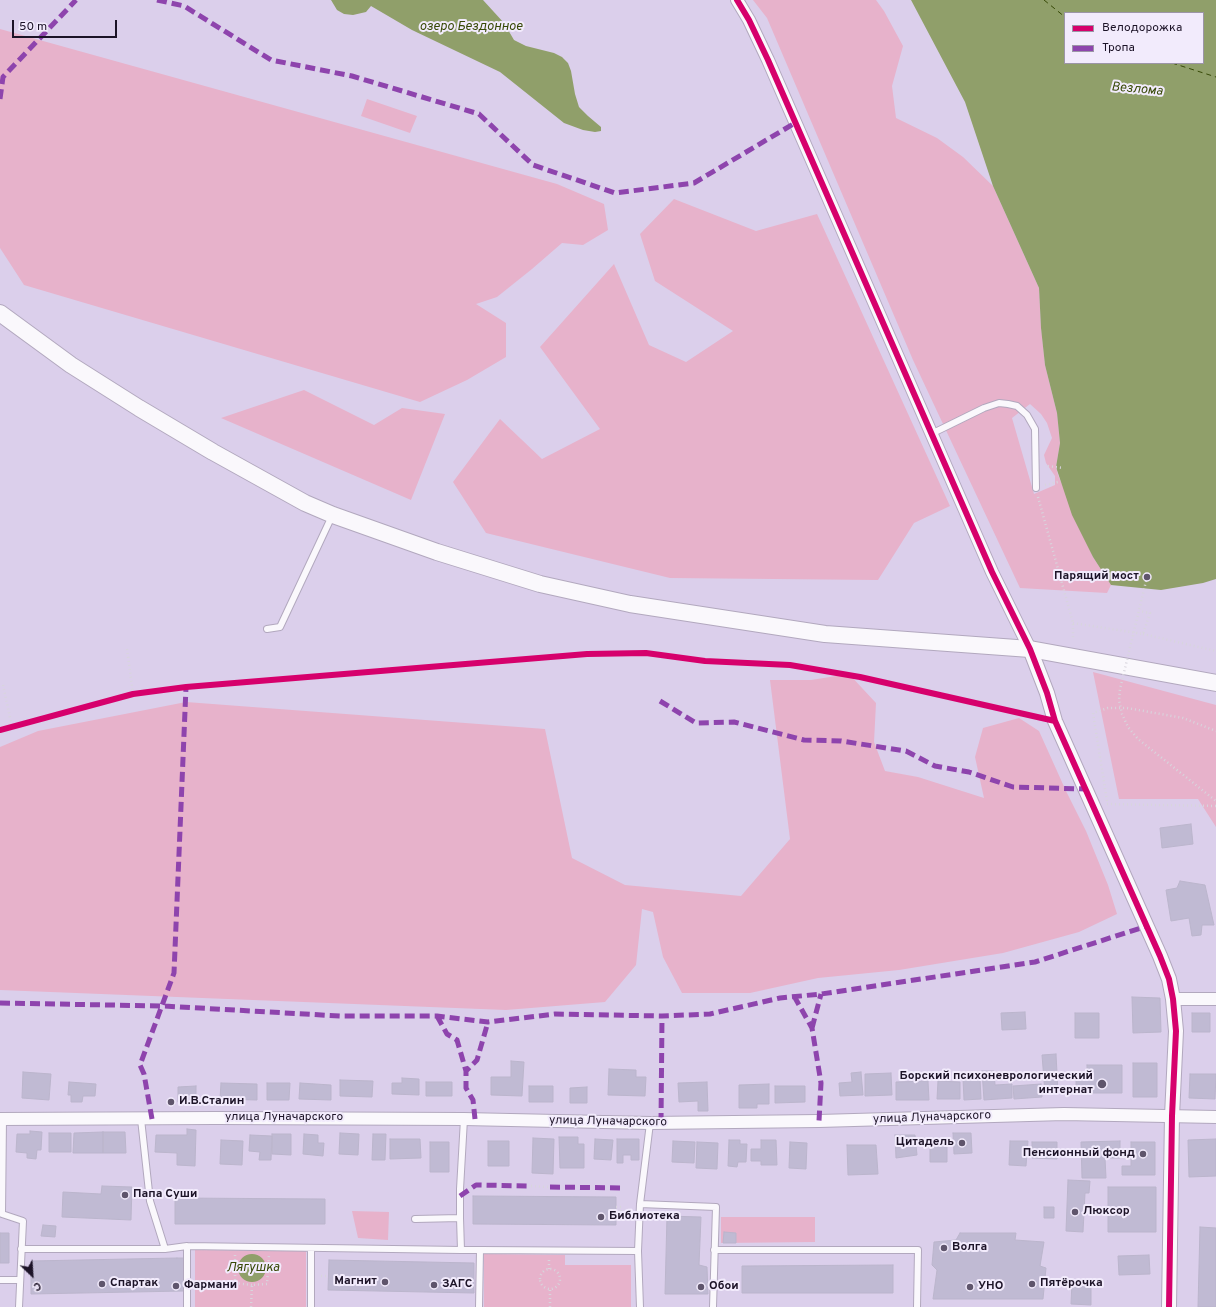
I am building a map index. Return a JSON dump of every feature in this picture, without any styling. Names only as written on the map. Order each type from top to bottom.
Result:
[{"type":"main road","points":[[0,313],[71,364],[139,408],[213,452],[298,499],[333,515],[437,552],[540,584],[630,604],[825,634],[1030,648],[1216,683]]},
{"type":"street","points":[[737,0],[749,20],[768,60],[992,572],[1030,648],[1047,693],[1055,721],[1169,979],[1173,999],[1176,1031],[1172,1116],[1169,1307]]},
{"type":"street","points":[[1173,999],[1216,999]]},
{"type":"street","name":"улица Луначарского","points":[[2,1119],[464,1119],[650,1123],[812,1121],[1064,1114],[1216,1117]]},
{"type":"lane","points":[[931,434],[984,408],[999,404],[1017,406],[1027,415],[1035,429],[1036,488]]},
{"type":"lane","points":[[267,629],[280,627],[333,515]]},
{"type":"lane","points":[[2,1119],[2,1214],[23,1220],[19,1307]]},
{"type":"lane","points":[[141,1119],[150,1201],[165,1249]]},
{"type":"lane","points":[[461,1250],[460,1190],[464,1119]]},
{"type":"lane","points":[[640,1307],[638,1252],[640,1204],[650,1123]]},
{"type":"lane","points":[[640,1204],[716,1207],[713,1307]]},
{"type":"lane","points":[[415,1219],[460,1218]]},
{"type":"lane","points":[[21,1249],[165,1249],[187,1246],[638,1252]]},
{"type":"lane","points":[[187,1246],[187,1307]]},
{"type":"lane","points":[[311,1248],[311,1307]]},
{"type":"lane","points":[[478,1307],[480,1250]]},
{"type":"lane","points":[[714,1250],[918,1250],[917,1307]]},
{"type":"lane","points":[[0,1280],[20,1280]]},
{"type":"path","points":[[1048,466],[1063,468]]},
{"type":"path","points":[[1058,482],[1036,488],[1073,623],[1074,638]]},
{"type":"path","points":[[1147,577],[1120,689],[1119,700],[1122,714],[1128,727],[1138,740],[1216,801]]},
{"type":"path","points":[[1139,611],[1150,613],[1143,634]]},
{"type":"path","points":[[1073,623],[1143,634],[1216,651]]},
{"type":"path","points":[[127,649],[133,694]]},
{"type":"path","points":[[3,685],[12,727]]},
{"type":"path","points":[[1103,775],[1093,713],[1108,708],[1127,708],[1183,718],[1216,731]]},
{"type":"path","points":[[1107,804],[1216,806]]},
{"type":"path","points":[[531,1186],[550,1186]]},
{"type":"path","points":[[616,1207],[621,1207],[621,1217]]},
{"type":"path","points":[[234,1247],[235,1283],[252,1285],[267,1284],[269,1247]]},
{"type":"path","points":[[552,1269],[558,1273],[560,1279],[558,1285],[550,1290],[543,1287],[540,1282],[540,1278],[545,1270],[552,1269]]},
{"type":"path","points":[[321,1280],[321,1275],[328,1276]]},
{"type":"path","points":[[251,1307],[252,1285]]},
{"type":"path","points":[[550,1290],[550,1307]]},
{"type":"shaded area","points":[[753,0],[876,0],[884,11],[903,46],[892,86],[896,118],[937,138],[963,157],[993,186],[1039,288],[1045,365],[1057,413],[1060,443],[1056,467],[1093,557],[1111,585],[1107,593],[1020,588],[913,360],[767,18]],"holes":[[[1030,404],[1041,414],[1047,423],[1052,438],[1044,455],[1046,463],[1055,476],[1055,485],[1034,494],[1012,418]]]},
{"type":"shaded area","points":[[0,29],[557,184],[604,204],[608,230],[583,245],[562,243],[497,297],[476,304],[506,323],[506,357],[467,380],[420,402],[24,285],[0,248]]},
{"type":"shaded area","points":[[367,99],[417,116],[410,133],[361,116]]},
{"type":"shaded area","points":[[674,199],[756,231],[817,214],[950,506],[914,523],[878,580],[670,578],[486,533],[453,482],[500,419],[542,459],[600,429],[540,347],[614,264],[649,345],[686,362],[733,331],[655,281],[640,234]]},
{"type":"shaded area","points":[[304,390],[374,425],[402,408],[445,414],[411,500],[221,418]]},
{"type":"shaded area","points":[[1093,672],[1216,705],[1216,827],[1198,799],[1119,799]]},
{"type":"shaded area","points":[[849,674],[876,703],[874,742],[885,771],[918,777],[984,798],[975,757],[983,728],[1019,718],[1039,731],[1086,831],[1108,885],[1117,914],[1079,932],[1003,953],[899,970],[818,978],[750,993],[682,993],[663,957],[653,912],[642,909],[636,965],[605,1002],[506,1010],[0,990],[0,747],[38,731],[186,702],[545,729],[572,858],[625,885],[741,896],[790,839],[770,680],[811,680]]},
{"type":"shaded area","points":[[352,1211],[389,1212],[388,1240],[358,1238]]},
{"type":"shaded area","points":[[721,1217],[815,1217],[815,1242],[721,1243]]},
{"type":"shaded area","points":[[195,1250],[306,1251],[306,1307],[195,1307]]},
{"type":"shaded area","points":[[484,1254],[565,1255],[565,1265],[631,1265],[631,1307],[484,1307]]},
{"type":"water","name":"озеро Бездонное","points":[[331,0],[483,0],[504,23],[514,40],[526,46],[554,53],[562,57],[568,63],[579,107],[601,127],[601,131],[595,132],[583,130],[564,123],[500,72],[412,30],[371,6],[366,12],[353,15],[344,14],[337,10]]},
{"type":"water","name":"Везлома","points":[[911,0],[1216,0],[1216,579],[1203,583],[1161,590],[1111,585],[1093,557],[1072,515],[1056,467],[1060,443],[1057,413],[1045,365],[1039,288],[993,186],[965,102]]},
{"type":"water","name":"Лягушка","points":[[252,1254],[262,1258],[266,1268],[262,1278],[252,1282],[242,1278],[238,1268],[242,1258]]},
{"type":"building","points":[[1191,824],[1193,844],[1162,848],[1160,828]]},
{"type":"building","points":[[1180,881],[1205,885],[1214,925],[1202,925],[1201,935],[1192,936],[1189,918],[1171,921],[1166,890],[1177,888]]},
{"type":"building","points":[[1132,997],[1160,998],[1161,1032],[1133,1033]]},
{"type":"building","points":[[1025,1012],[1026,1029],[1002,1030],[1001,1013]]},
{"type":"building","points":[[1075,1013],[1099,1013],[1099,1038],[1075,1038]]},
{"type":"building","points":[[1192,1013],[1210,1013],[1210,1032],[1192,1032]]},
{"type":"building","points":[[1056,1054],[1058,1092],[1045,1093],[1042,1055]]},
{"type":"building","points":[[511,1061],[524,1062],[522,1096],[491,1095],[491,1077],[511,1077]]},
{"type":"building","points":[[1133,1063],[1157,1063],[1157,1097],[1133,1097]]},
{"type":"building","points":[[1087,1065],[1122,1065],[1122,1093],[1076,1093],[1076,1072],[1087,1072]]},
{"type":"building","points":[[609,1069],[636,1070],[636,1077],[646,1077],[645,1096],[608,1095]]},
{"type":"building","points":[[982,1071],[994,1071],[995,1085],[1012,1084],[1012,1098],[984,1100]]},
{"type":"building","points":[[23,1072],[51,1074],[49,1100],[22,1098]]},
{"type":"building","points":[[861,1072],[863,1095],[840,1096],[839,1083],[852,1082],[851,1073]]},
{"type":"building","points":[[891,1073],[892,1095],[865,1096],[865,1074]]},
{"type":"building","points":[[1190,1074],[1216,1074],[1215,1099],[1189,1098]]},
{"type":"building","points":[[402,1078],[419,1079],[419,1095],[392,1094],[392,1083],[402,1083]]},
{"type":"building","points":[[980,1078],[981,1099],[964,1100],[963,1079]]},
{"type":"building","points":[[340,1080],[373,1081],[372,1097],[340,1096]]},
{"type":"building","points":[[928,1081],[929,1100],[896,1100],[896,1082]]},
{"type":"building","points":[[938,1081],[960,1082],[960,1099],[937,1099]]},
{"type":"building","points":[[69,1082],[96,1084],[95,1096],[83,1096],[82,1102],[71,1102],[71,1095],[68,1095]]},
{"type":"building","points":[[426,1082],[452,1082],[452,1096],[426,1096]]},
{"type":"building","points":[[707,1082],[708,1111],[698,1111],[698,1101],[679,1102],[678,1083]]},
{"type":"building","points":[[221,1083],[257,1084],[257,1100],[220,1099]]},
{"type":"building","points":[[267,1083],[290,1083],[289,1100],[267,1100]]},
{"type":"building","points":[[300,1083],[331,1085],[331,1100],[299,1099]]},
{"type":"building","points":[[769,1084],[769,1104],[757,1104],[757,1108],[739,1108],[739,1085]]},
{"type":"building","points":[[1041,1084],[1042,1097],[1014,1099],[1013,1086]]},
{"type":"building","points":[[196,1086],[196,1102],[178,1102],[178,1087]]},
{"type":"building","points":[[529,1086],[553,1086],[553,1102],[529,1102]]},
{"type":"building","points":[[775,1086],[805,1086],[805,1102],[775,1103]]},
{"type":"building","points":[[587,1087],[587,1103],[570,1103],[570,1088]]},
{"type":"building","points":[[187,1129],[196,1130],[195,1166],[177,1165],[177,1153],[155,1152],[156,1135],[187,1135]]},
{"type":"building","points":[[30,1131],[42,1132],[41,1150],[37,1150],[36,1159],[27,1158],[27,1153],[16,1152],[17,1134],[30,1134]]},
{"type":"building","points":[[103,1132],[103,1153],[73,1153],[74,1133]]},
{"type":"building","points":[[103,1132],[125,1132],[126,1153],[103,1153]]},
{"type":"building","points":[[49,1133],[71,1133],[71,1152],[49,1152]]},
{"type":"building","points":[[340,1133],[359,1134],[358,1155],[339,1154]]},
{"type":"building","name":"Цитадель","points":[[953,1133],[971,1133],[972,1153],[954,1154]]},
{"type":"building","points":[[272,1134],[291,1134],[291,1155],[272,1154]]},
{"type":"building","points":[[304,1134],[318,1135],[318,1143],[324,1143],[323,1156],[303,1154]]},
{"type":"building","points":[[373,1134],[386,1134],[385,1160],[372,1160]]},
{"type":"building","points":[[250,1135],[272,1136],[271,1160],[259,1160],[260,1152],[249,1151]]},
{"type":"building","points":[[895,1135],[915,1135],[917,1155],[896,1158]]},
{"type":"building","points":[[559,1137],[578,1137],[578,1144],[584,1144],[584,1168],[560,1168]]},
{"type":"building","points":[[533,1138],[554,1139],[553,1174],[532,1173]]},
{"type":"building","points":[[390,1139],[420,1139],[421,1158],[390,1159]]},
{"type":"building","points":[[595,1139],[613,1140],[611,1160],[594,1159]]},
{"type":"building","points":[[617,1139],[639,1139],[639,1160],[631,1160],[631,1155],[623,1155],[623,1163],[617,1163]]},
{"type":"building","points":[[1216,1139],[1216,1176],[1189,1177],[1188,1140]]},
{"type":"building","points":[[221,1140],[243,1141],[242,1165],[220,1164]]},
{"type":"building","points":[[729,1140],[740,1140],[740,1144],[747,1144],[746,1162],[738,1162],[737,1167],[728,1166]]},
{"type":"building","points":[[761,1140],[776,1140],[777,1165],[761,1165],[761,1161],[751,1161],[751,1149],[761,1149]]},
{"type":"building","points":[[488,1141],[509,1141],[509,1166],[488,1166]]},
{"type":"building","points":[[673,1141],[695,1142],[694,1163],[672,1162]]},
{"type":"building","points":[[1010,1141],[1028,1141],[1026,1166],[1009,1165]]},
{"type":"building","points":[[1120,1141],[1120,1158],[1105,1158],[1106,1178],[1082,1178],[1081,1142]]},
{"type":"building","points":[[430,1142],[449,1142],[449,1172],[430,1172]]},
{"type":"building","points":[[697,1142],[718,1143],[717,1169],[696,1168]]},
{"type":"building","points":[[790,1142],[807,1143],[806,1169],[789,1168]]},
{"type":"building","points":[[1032,1142],[1057,1142],[1057,1159],[1032,1158]]},
{"type":"building","name":"Пенсионный фонд","points":[[1131,1142],[1155,1142],[1155,1175],[1122,1175],[1122,1166],[1131,1166]]},
{"type":"building","points":[[930,1143],[947,1143],[947,1162],[930,1162]]},
{"type":"building","points":[[847,1145],[876,1145],[878,1174],[848,1175]]},
{"type":"building","name":"Люксор","points":[[1068,1180],[1090,1181],[1089,1193],[1085,1193],[1083,1232],[1066,1231]]},
{"type":"building","points":[[102,1186],[132,1187],[131,1220],[62,1217],[63,1192],[101,1194]]},
{"type":"building","points":[[1108,1187],[1156,1187],[1156,1232],[1108,1232]]},
{"type":"building","points":[[473,1196],[616,1197],[616,1225],[473,1224]]},
{"type":"building","points":[[175,1198],[325,1199],[325,1224],[175,1224]]},
{"type":"building","points":[[1044,1207],[1054,1207],[1054,1218],[1044,1218]]},
{"type":"building","points":[[667,1216],[701,1217],[699,1265],[707,1267],[708,1294],[665,1294]]},
{"type":"building","points":[[43,1225],[56,1226],[55,1237],[41,1236]]},
{"type":"building","points":[[1200,1227],[1216,1228],[1216,1307],[1198,1307]]},
{"type":"building","points":[[724,1232],[736,1233],[736,1243],[723,1243]]},
{"type":"building","points":[[0,1233],[9,1233],[9,1263],[0,1263]]},
{"type":"building","points":[[960,1233],[1016,1233],[1015,1240],[1044,1242],[1040,1266],[1046,1268],[1043,1299],[933,1299],[937,1270],[932,1265],[934,1242],[956,1240]]},
{"type":"building","points":[[1149,1255],[1150,1274],[1119,1275],[1118,1256]]},
{"type":"building","points":[[184,1258],[184,1291],[31,1294],[31,1261]]},
{"type":"building","points":[[329,1260],[474,1263],[474,1293],[328,1290]]},
{"type":"building","points":[[893,1265],[893,1293],[742,1293],[742,1266]]},
{"type":"building","points":[[1072,1281],[1091,1281],[1091,1305],[1071,1304]]},
{"type":"ferry route","points":[[1044,0],[1064,16]]},
{"type":"ferry route","points":[[1175,64],[1216,77]]},
{"type":"marked path","points":[[0,99],[3,77],[76,0]]},
{"type":"marked path","points":[[157,0],[184,6],[271,60],[352,76],[479,114],[533,165],[615,193],[694,183],[795,123]]},
{"type":"marked path","points":[[152,1119],[144,1074],[140,1065],[174,973],[186,687]]},
{"type":"marked path","points":[[660,701],[696,723],[734,722],[804,740],[841,741],[906,751],[935,766],[969,772],[1013,787],[1086,789]]},
{"type":"marked path","points":[[0,1003],[163,1006],[340,1016],[437,1016],[488,1022],[555,1014],[662,1016],[710,1014],[780,998],[821,994],[1035,962],[1147,926]]},
{"type":"marked path","points":[[812,1028],[821,994]]},
{"type":"marked path","points":[[794,996],[812,1028],[821,1083],[819,1121]]},
{"type":"marked path","points":[[437,1016],[447,1034],[457,1040],[466,1071]]},
{"type":"marked path","points":[[661,1123],[662,1016]]},
{"type":"marked path","points":[[475,1119],[473,1100],[466,1088],[466,1071],[477,1060],[488,1022]]},
{"type":"marked path","points":[[460,1196],[476,1185],[531,1186]]},
{"type":"marked path","points":[[550,1187],[623,1188]]},
{"type":"cycle path","points":[[737,0],[749,20],[768,60],[992,572],[1030,649],[1047,693],[1055,721],[1169,979],[1173,999],[1176,1031],[1172,1116],[1169,1307]]},
{"type":"cycle path","points":[[0,730],[133,694],[186,687],[587,654],[646,653],[705,661],[790,665],[860,677],[1055,721]]},
{"type":"place","name":"Парящий мост","points":[[1147,577]]},
{"type":"place","name":"Борский психоневрологический интернат","points":[[1102,1084]]},
{"type":"place","name":"И.В.Сталин","points":[[171,1102]]},
{"type":"place","name":"Цитадель","points":[[962,1143]]},
{"type":"place","name":"Пенсионный фонд","points":[[1143,1154]]},
{"type":"place","name":"Папа Суши","points":[[125,1195]]},
{"type":"place","name":"Люксор","points":[[1075,1212]]},
{"type":"place","name":"Библиотека","points":[[601,1217]]},
{"type":"place","name":"Волга","points":[[944,1248]]},
{"type":"place","name":"Магнит","points":[[385,1282]]},
{"type":"place","name":"Спартак","points":[[102,1284]]},
{"type":"place","name":"Пятёрочка","points":[[1032,1284]]},
{"type":"place","name":"ЗАГС","points":[[434,1285]]},
{"type":"place","name":"Фармани","points":[[176,1286]]},
{"type":"place","name":"Обои","points":[[701,1287]]},
{"type":"place","name":"УНО","points":[[970,1287]]}]
